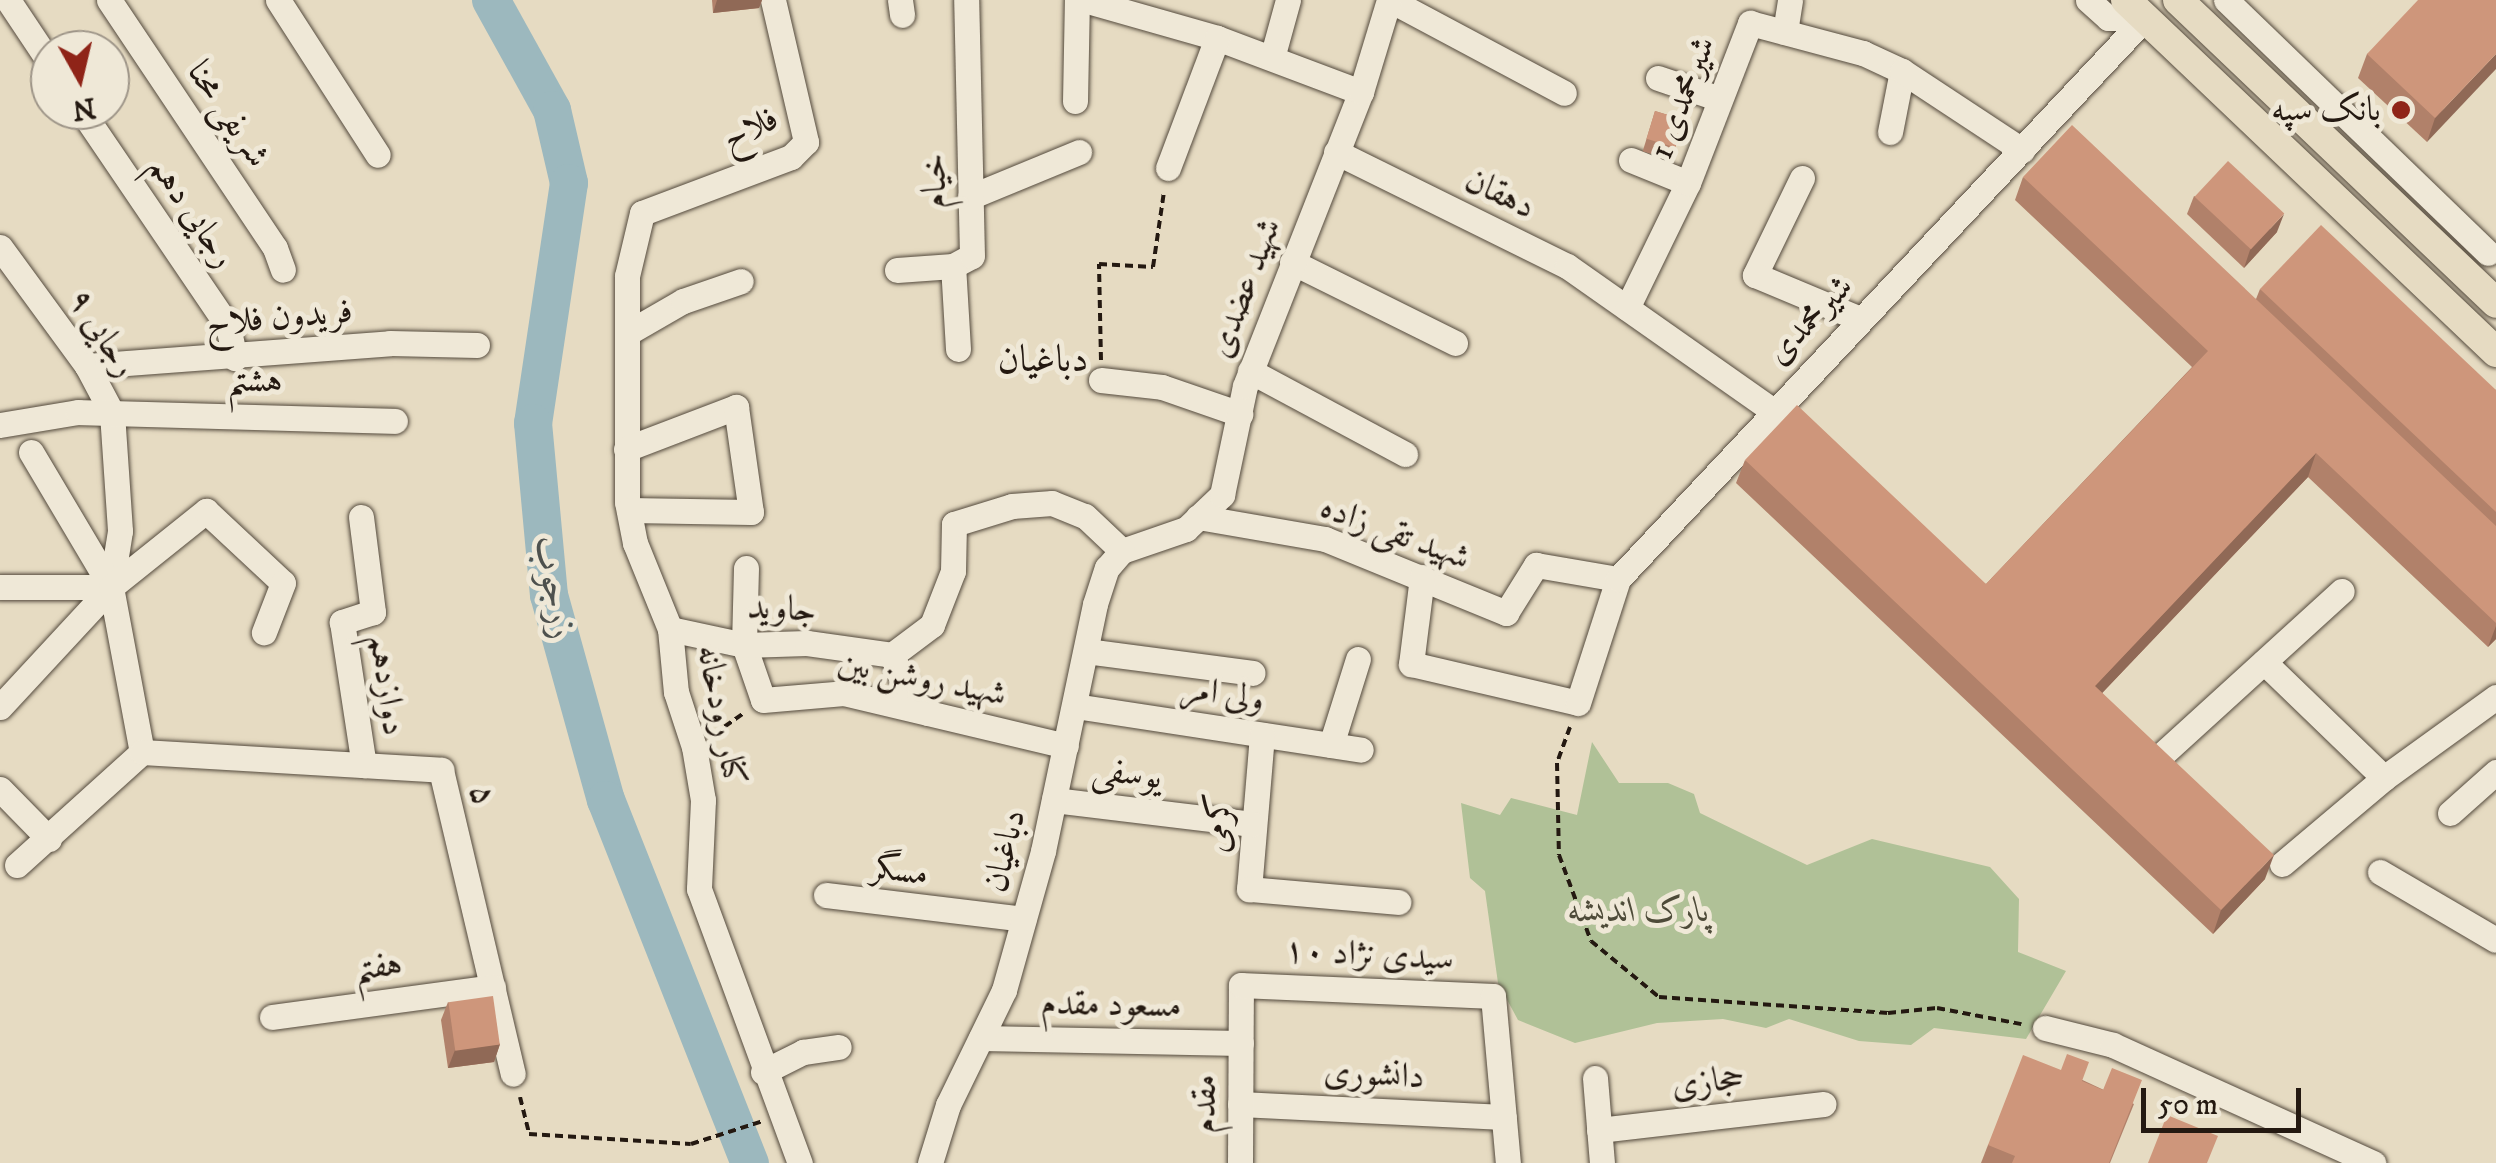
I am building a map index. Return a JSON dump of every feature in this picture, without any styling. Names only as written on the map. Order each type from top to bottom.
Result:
[{"type":"main road","points":[[2178,0],[2496,303]]},
{"type":"main road","points":[[2135,9],[2496,352]]},
{"type":"street","points":[[8,0],[30,34]]},
{"type":"street","name":"شریفی محنا","points":[[109,0],[275,248],[283,270]]},
{"type":"street","points":[[278,0],[378,155]]},
{"type":"street","name":"فلاح","points":[[642,213],[791,158],[806,142],[773,0]]},
{"type":"street","name":"خیام","points":[[958,349],[953,266],[972,256],[966,0]]},
{"type":"street","points":[[1075,101],[1080,0],[1113,4],[1217,38],[1361,92]]},
{"type":"street","points":[[1272,58],[1288,0]]},
{"type":"street","points":[[1390,0],[1564,94]]},
{"type":"street","name":"شهید عضدی","points":[[1122,550],[1160,542],[1222,496],[1250,371],[1361,92],[1390,0]]},
{"type":"street","points":[[1785,32],[1790,0]]},
{"type":"street","points":[[2088,0],[2108,18],[2135,9]]},
{"type":"street","points":[[2226,0],[2492,247],[2472,280]]},
{"type":"street","name":"شیرمحمدی","points":[[1578,703],[1618,580],[1772,410],[2022,150],[2135,9]]},
{"type":"street","name":"شیرمحمدی 1","points":[[1628,308],[1688,183],[1750,23],[1902,70],[2022,150]]},
{"type":"street","points":[[1168,168],[1217,38]]},
{"type":"street","points":[[1890,132],[1902,70]]},
{"type":"street","points":[[1658,78],[1720,99]]},
{"type":"street","name":"رجایی دهم","points":[[95,130],[228,326],[235,358]]},
{"type":"street","points":[[970,196],[1080,152]]},
{"type":"street","name":"دهقان","points":[[1336,152],[1567,266],[1772,410]]},
{"type":"street","points":[[1631,160],[1688,183]]},
{"type":"street","points":[[1802,178],[1755,275],[1860,318]]},
{"type":"street","name":"کنار رودخانه","points":[[642,213],[626,276],[631,331],[626,449],[628,510],[670,629],[676,692],[694,748],[703,800],[699,889],[762,1072],[800,1163]]},
{"type":"street","name":"رجایی ۹","points":[[0,247],[87,366],[112,413],[120,531],[112,587]]},
{"type":"street","points":[[1292,262],[1456,343]]},
{"type":"street","points":[[897,270],[953,266]]},
{"type":"street","points":[[631,331],[683,301],[741,281]]},
{"type":"street","name":"فریدون فلاح","points":[[87,366],[390,344],[477,345]]},
{"type":"street","points":[[1250,371],[1405,454]]},
{"type":"street","points":[[1101,380],[1162,387],[1240,414]]},
{"type":"street","points":[[626,449],[736,407],[751,512],[628,510]]},
{"type":"street","name":"هشتم","points":[[0,425],[112,413],[396,421]]},
{"type":"street","points":[[17,866],[142,752],[112,587],[31,452]]},
{"type":"street","points":[[928,713],[892,654],[932,625],[953,572],[954,524],[1012,506],[1052,502],[1085,516],[1122,550]]},
{"type":"street","points":[[0,708],[112,587],[206,511],[283,583],[264,632]]},
{"type":"street","name":"شهید تقی زاده","points":[[1198,517],[1324,539],[1506,613],[1536,565],[1618,580]]},
{"type":"street","name":"دوازدهم","points":[[361,518],[373,612],[342,622],[364,765]]},
{"type":"street","name":"دباغیان","points":[[930,1163],[948,1104],[1004,990],[1054,800],[1106,568],[1122,550]]},
{"type":"street","points":[[746,568],[744,645],[764,700]]},
{"type":"street","points":[[1422,577],[1410,664],[1578,703]]},
{"type":"street","points":[[0,587],[112,587]]},
{"type":"street","points":[[2156,760],[2342,591]]},
{"type":"street","name":"جاوید","points":[[670,629],[744,645],[806,643],[892,654]]},
{"type":"street","points":[[1086,650],[1253,673]]},
{"type":"street","points":[[1331,746],[1358,659]]},
{"type":"street","points":[[2264,662],[2384,778]]},
{"type":"street","name":"شهید روشن بین","points":[[764,700],[844,693],[1066,746]]},
{"type":"street","points":[[2282,864],[2384,778],[2496,697]]},
{"type":"street","name":"ولی امر","points":[[1075,706],[1361,750]]},
{"type":"street","name":"کرمی","points":[[1262,735],[1252,824],[1250,889],[1398,902]]},
{"type":"street","name":"۵","points":[[142,752],[442,770],[514,1074]]},
{"type":"street","points":[[2450,813],[2496,772]]},
{"type":"street","points":[[0,789],[50,839]]},
{"type":"street","name":"یوسفی","points":[[1054,800],[1252,824]]},
{"type":"street","points":[[2380,872],[2496,940]]},
{"type":"street","name":"مسگر","points":[[826,895],[1024,918]]},
{"type":"street","name":"سیدی نژاد ۱۰","points":[[1241,984],[1494,996],[1504,1118]]},
{"type":"street","name":"مقدم","points":[[1240,1163],[1241,984]]},
{"type":"street","name":"هفتم","points":[[272,1017],[493,987]]},
{"type":"street","points":[[2045,1028],[2114,1046],[2373,1163]]},
{"type":"street","name":"مسعود مقدم","points":[[980,1038],[1240,1043]]},
{"type":"street","points":[[762,1072],[803,1052],[838,1047]]},
{"type":"street","points":[[1595,1078],[1602,1163]]},
{"type":"street","name":"دانشوری","points":[[1240,1104],[1504,1118]]},
{"type":"street","name":"حجازی","points":[[1599,1130],[1824,1104]]},
{"type":"street","points":[[1504,1118],[1508,1163]]},
{"type":"path","points":[[1101,380],[1100,264],[1153,267],[1168,168]]},
{"type":"path","points":[[694,748],[764,700]]},
{"type":"path","points":[[1578,703],[1557,763],[1559,856],[1591,941],[1660,998],[1888,1013],[1937,1008],[2045,1028]]},
{"type":"path","points":[[514,1074],[529,1134],[691,1144],[779,1116]]},
{"type":"green space","name":"پارک اندیشه","points":[[1592,742],[1619,783],[1668,783],[1694,794],[1700,813],[1807,865],[1872,839],[1990,867],[2019,899],[2018,952],[2066,971],[2026,1039],[1934,1028],[1911,1045],[1859,1041],[1789,1019],[1766,1028],[1723,1019],[1657,1023],[1575,1043],[1518,1020],[1498,983],[1485,891],[1470,878],[1461,803],[1500,815],[1511,798],[1577,815]]},
{"type":"building","points":[[2418,0],[2496,0],[2496,54],[2435,118],[2367,54]]},
{"type":"building","points":[[1655,111],[1684,120],[1675,148],[1647,139]]},
{"type":"building","points":[[2072,125],[2496,526],[2496,623],[2316,453],[2095,686],[2274,855],[2221,910],[1745,460],[1797,405],[1986,584],[2208,351],[2023,177]]},
{"type":"building","points":[[2228,161],[2284,214],[2251,249],[2195,197]]},
{"type":"building","points":[[2321,225],[2496,390],[2496,512],[2260,289]]},
{"type":"building","points":[[493,996],[500,1045],[455,1051],[448,1002]]},
{"type":"building","points":[[2067,1054],[2089,1062],[2082,1081],[2103,1090],[2112,1068],[2142,1080],[2109,1163],[2012,1163],[2015,1156],[1988,1145],[2023,1055],[2061,1070]]},
{"type":"building","points":[[2167,1115],[2218,1136],[2207,1163],[2148,1163]]},
{"type":"waterway","name":"زرجوب","points":[[491,0],[552,110],[569,183],[533,423],[549,595],[606,800],[750,1163]]},
{"type":"place","name":"بانک سپه","points":[[2401,110]]},
{"type":"district","name":"دباغیان","points":[[1043,361]]}]
